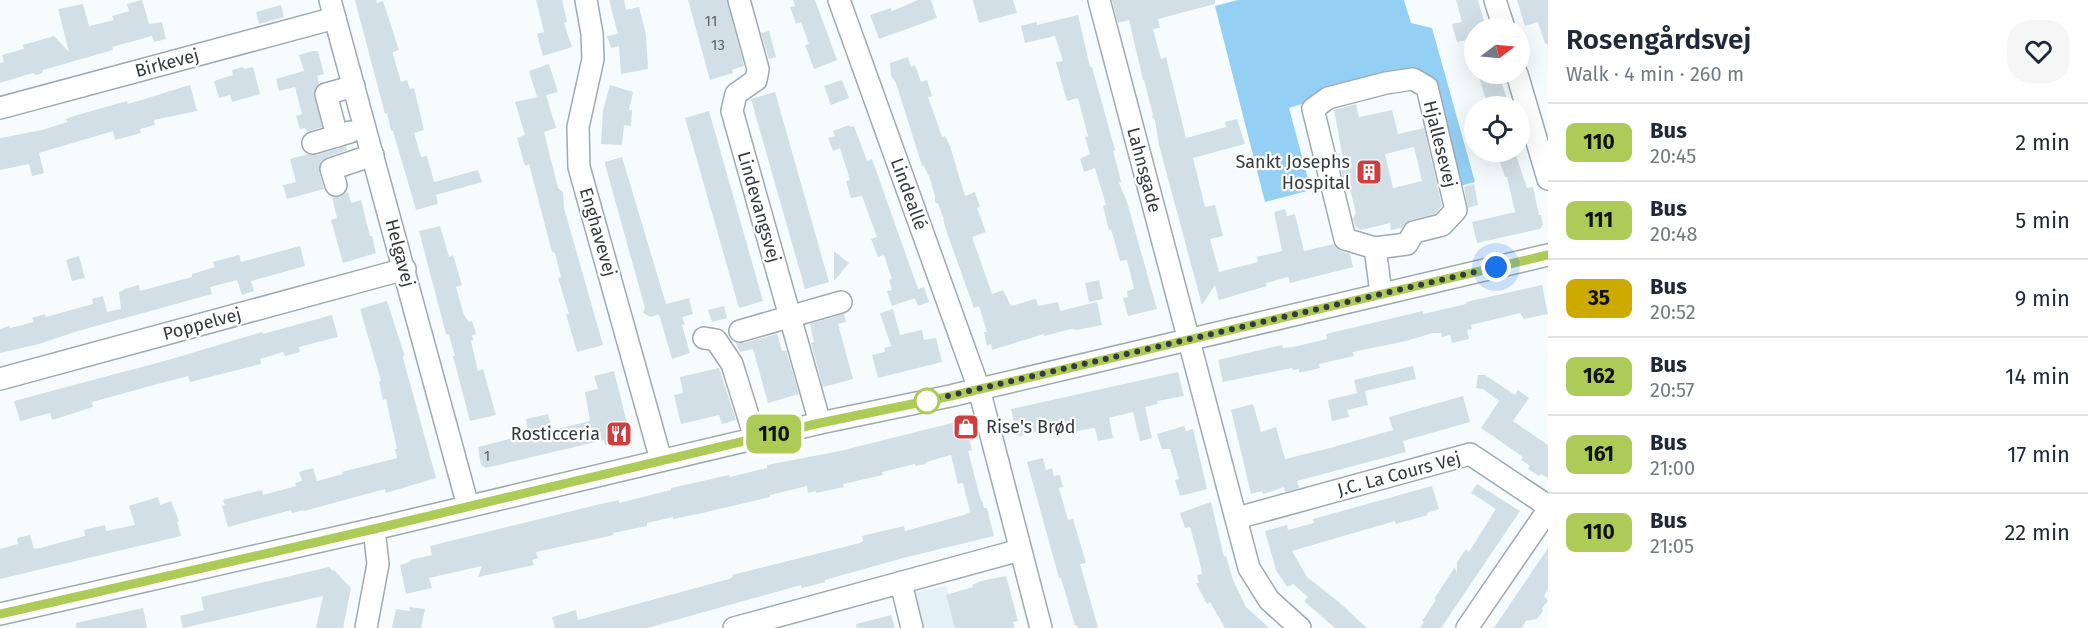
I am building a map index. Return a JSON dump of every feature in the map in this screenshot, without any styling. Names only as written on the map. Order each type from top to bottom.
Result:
[{"type":"street","name":"Enghavevej","points":[[586,0],[592,34],[593,59],[578,127],[579,167],[661,460]]},
{"type":"street","name":"Lindevangsvej","points":[[739,0],[758,69],[756,80],[736,94],[732,111],[820,423]]},
{"type":"street","name":"Lindeallé","points":[[839,0],[979,388],[1041,628]]},
{"type":"street","name":"Lahnsgade","points":[[1099,0],[1249,568],[1269,600],[1300,628]]},
{"type":"street","points":[[1495,0],[1501,18]]},
{"type":"street","name":"Helgavej","points":[[333,9],[468,506]]},
{"type":"street","name":"Birkevej","points":[[0,108],[333,9]]},
{"type":"street","name":"Hjallesevej","points":[[1413,79],[1427,87],[1456,210],[1442,225],[1414,232],[1407,244],[1375,248],[1345,239],[1313,109],[1328,98],[1386,83],[1413,79]]},
{"type":"street","points":[[1520,84],[1548,178]]},
{"type":"street","points":[[338,136],[326,94],[354,86]]},
{"type":"street","points":[[313,143],[365,128]]},
{"type":"street","points":[[336,185],[331,169],[373,155]]},
{"type":"street","points":[[1375,248],[1381,293]]},
{"type":"street","points":[[0,614],[1548,255]]},
{"type":"street","name":"Poppelvej","points":[[0,379],[405,269]]},
{"type":"street","points":[[740,331],[841,302]]},
{"type":"street","points":[[704,338],[716,340],[732,364],[755,438]]},
{"type":"street","name":"J.C. La Cours Vej","points":[[1237,518],[1470,454],[1548,508]]},
{"type":"street","points":[[1467,628],[1548,508]]},
{"type":"street","points":[[366,628],[378,564],[374,529]]},
{"type":"street","points":[[734,628],[1020,550]]},
{"type":"street","points":[[902,583],[912,628]]},
{"type":"shaded area","points":[[1238,0],[1404,0],[1411,23],[1432,28],[1464,143],[1464,162],[1469,162],[1475,182],[1460,186],[1433,83],[1425,73],[1411,70],[1289,108],[1311,190],[1265,202],[1215,6]]},
{"type":"shaded area","points":[[946,586],[958,628],[906,628],[898,596]]},
{"type":"building","points":[[142,0],[149,24],[162,22],[166,39],[154,42],[152,36],[43,70],[42,73],[36,75],[33,73],[0,83],[0,63],[4,62],[2,55],[24,49],[23,45],[54,36],[69,52],[58,9],[83,4],[89,26],[114,20],[112,16],[129,11],[127,4]]},
{"type":"building","points":[[355,0],[376,0],[377,3],[383,1],[399,50],[393,54],[401,82],[407,80],[410,89],[414,88],[424,130],[414,133],[421,157],[427,156],[434,182],[478,170],[482,182],[436,195],[438,204],[416,210],[393,131],[391,131],[387,113],[385,114]]},
{"type":"building","points":[[536,0],[562,0],[567,22],[564,23],[572,47],[543,56],[537,34],[544,32]]},
{"type":"building","points":[[609,0],[624,0],[626,10],[639,7],[646,35],[648,69],[621,74],[619,46],[611,48],[607,36],[618,34]]},
{"type":"building","points":[[688,0],[727,0],[744,66],[732,70],[733,73],[710,80]]},
{"type":"building","points":[[793,0],[815,0],[837,60],[814,69],[805,45],[809,44],[801,22],[796,24],[790,7],[795,6]]},
{"type":"building","points":[[918,0],[931,0],[937,18],[879,39],[870,15],[891,8],[892,11]]},
{"type":"building","points":[[973,0],[1013,0],[1017,13],[979,23]]},
{"type":"building","points":[[1112,0],[1215,0],[1215,4],[1158,19],[1160,28],[1153,29],[1161,59],[1166,57],[1186,138],[1226,127],[1225,122],[1237,119],[1245,144],[1193,158],[1205,207],[1215,205],[1223,236],[1210,239],[1219,272],[1258,262],[1257,257],[1282,251],[1274,212],[1285,209],[1287,216],[1295,214],[1304,251],[1334,244],[1341,251],[1350,254],[1353,267],[1290,283],[1288,277],[1266,283],[1267,286],[1219,300],[1215,285],[1202,305],[1159,145],[1155,120],[1152,117],[1129,20],[1118,23]]},
{"type":"building","points":[[1456,0],[1478,0],[1483,18],[1464,18],[1464,41],[1457,42],[1452,24],[1462,22]]},
{"type":"building","points":[[1517,0],[1548,0],[1548,44],[1545,44],[1538,22],[1530,24],[1530,18],[1523,18]]},
{"type":"building","points":[[281,5],[284,17],[259,24],[256,12]]},
{"type":"building","points":[[1078,15],[1090,67],[1092,67],[1115,150],[1113,151],[1121,182],[1119,183],[1127,202],[1157,309],[1128,316],[1123,298],[1128,297],[1127,291],[1134,289],[1127,260],[1120,261],[1111,229],[1109,230],[1103,206],[1106,205],[1095,168],[1084,172],[1080,159],[1090,154],[1085,137],[1088,136],[1078,98],[1067,101],[1056,62],[1063,61],[1055,36],[1025,43],[1021,26],[1037,22],[1037,25]]},
{"type":"building","points":[[769,31],[776,57],[769,59],[761,33]]},
{"type":"building","points":[[318,51],[324,74],[317,76],[319,84],[314,91],[322,127],[307,132],[305,128],[300,129],[296,116],[302,114],[295,87],[279,91],[276,79],[304,71],[299,55]]},
{"type":"building","points":[[908,57],[911,67],[915,65],[921,82],[927,80],[932,96],[928,97],[942,137],[945,136],[950,146],[965,196],[975,192],[980,207],[977,208],[986,232],[972,237],[992,294],[1003,290],[1011,306],[1036,299],[1038,306],[1058,302],[1060,311],[1097,302],[1102,325],[1071,329],[1044,336],[1044,334],[992,350],[991,344],[987,346],[984,332],[987,332],[979,306],[974,308],[944,219],[935,202],[929,176],[922,166],[896,83],[891,76],[890,63]]},
{"type":"building","points":[[549,64],[558,92],[546,95],[556,128],[544,132],[558,188],[563,192],[564,208],[603,345],[577,352],[558,278],[561,277],[555,253],[552,252],[529,164],[525,166],[517,138],[525,135],[515,102],[537,97],[529,71]]},
{"type":"building","points":[[243,67],[244,69],[253,67],[260,94],[232,102],[230,95],[219,98],[214,81],[233,75],[232,70]]},
{"type":"building","points":[[842,80],[849,98],[831,105],[824,86]]},
{"type":"building","points":[[1481,84],[1502,84],[1506,96],[1485,96]]},
{"type":"building","points":[[190,85],[197,111],[154,120],[155,125],[140,129],[141,133],[115,140],[113,131],[39,153],[44,173],[32,176],[29,164],[0,170],[0,138],[42,130],[67,122],[66,119],[74,116],[127,101],[128,104]]},
{"type":"building","points":[[610,85],[633,92],[629,110],[632,110],[631,126],[624,125],[622,145],[601,144],[603,111]]},
{"type":"building","points":[[775,92],[829,282],[805,289],[751,99]]},
{"type":"building","name":"Sankt Josephs Hospital","points":[[1356,104],[1359,117],[1392,110],[1398,134],[1424,128],[1442,206],[1435,214],[1410,220],[1402,228],[1391,230],[1390,223],[1361,230],[1355,226],[1353,218],[1356,213],[1350,189],[1346,190],[1340,165],[1344,164],[1334,110]],"holes":[[[1414,147],[1422,181],[1393,188],[1385,154]]]},
{"type":"building","points":[[709,111],[763,301],[739,308],[685,118]]},
{"type":"building","points":[[849,125],[854,126],[867,161],[872,159],[918,289],[924,287],[929,302],[918,306],[915,298],[892,306],[887,291],[892,290],[889,280],[892,279],[884,255],[878,257],[871,239],[877,237],[862,196],[851,198],[846,181],[850,180],[840,148],[833,151],[828,138],[835,136],[833,131]]},
{"type":"building","points":[[346,146],[347,150],[321,161],[319,172],[324,189],[287,199],[283,185],[296,182],[290,159],[308,154],[317,155]]},
{"type":"building","points":[[622,157],[666,304],[689,298],[693,314],[682,317],[690,353],[672,359],[659,314],[651,317],[643,313],[645,308],[605,164],[605,162]]},
{"type":"building","points":[[1500,162],[1518,162],[1527,188],[1533,187],[1543,224],[1540,229],[1477,243],[1472,222],[1515,212],[1507,177],[1505,177]]},
{"type":"building","points":[[1474,184],[1478,205],[1468,208],[1464,187]]},
{"type":"building","points":[[348,192],[351,203],[361,200],[376,253],[343,263],[331,220],[337,218],[332,197],[339,197]]},
{"type":"building","points":[[440,226],[449,257],[453,255],[462,285],[456,287],[464,315],[469,322],[472,321],[476,334],[472,335],[473,340],[471,341],[478,371],[483,369],[496,415],[470,421],[453,356],[455,356],[449,335],[446,334],[419,231]]},
{"type":"building","points":[[300,246],[305,266],[251,281],[254,291],[242,295],[237,280],[210,287],[212,294],[0,353],[0,329],[34,322],[32,318],[45,314],[46,317],[93,304],[92,299],[103,296],[107,312],[121,309],[119,292],[124,289],[139,285],[140,291],[192,277],[192,274],[215,267],[213,262],[239,255],[241,262]]},
{"type":"building","points":[[834,251],[849,263],[834,281]]},
{"type":"building","points":[[79,256],[85,278],[72,281],[66,260]]},
{"type":"building","points":[[1099,280],[1103,299],[1089,302],[1085,283]]},
{"type":"building","points":[[1542,285],[1548,314],[1524,319],[1520,313],[1471,325],[1472,329],[1467,330],[1469,339],[1452,343],[1450,335],[1442,337],[1441,333],[1433,333],[1353,352],[1354,356],[1319,364],[1320,368],[1299,373],[1299,369],[1293,370],[1292,368],[1223,382],[1218,360],[1282,345],[1283,348],[1293,347],[1327,339],[1326,334],[1423,311],[1423,314]]},
{"type":"building","points":[[387,301],[404,354],[403,358],[436,478],[386,493],[385,489],[304,511],[292,513],[291,510],[228,527],[222,506],[225,505],[223,500],[262,490],[263,495],[296,486],[295,483],[302,481],[299,472],[313,468],[317,481],[397,458],[386,399],[383,400],[379,382],[381,381],[360,309]]},
{"type":"building","points":[[724,306],[727,318],[712,322],[708,310]]},
{"type":"building","points":[[893,309],[900,335],[922,330],[924,340],[936,338],[942,362],[878,378],[872,355],[885,352],[884,348],[891,346],[880,313]]},
{"type":"building","points":[[844,314],[846,322],[838,324],[853,379],[823,387],[811,343],[814,342],[810,324]]},
{"type":"building","points":[[332,315],[338,337],[299,347],[300,352],[285,356],[283,352],[260,359],[261,364],[190,382],[188,376],[92,402],[93,407],[52,420],[50,413],[20,421],[14,401],[262,332],[263,334]]},
{"type":"building","points":[[777,334],[782,351],[786,350],[799,394],[768,403],[753,349],[740,352],[736,343]]},
{"type":"building","points":[[1413,366],[1416,379],[1365,391],[1368,405],[1347,410],[1349,417],[1332,421],[1328,400],[1362,392],[1357,393],[1354,380]]},
{"type":"building","points":[[719,368],[736,420],[722,424],[719,415],[681,424],[674,395],[683,393],[680,377]]},
{"type":"building","points":[[614,371],[631,439],[605,445],[604,440],[486,468],[481,465],[478,447],[528,434],[526,419],[548,414],[552,430],[590,421],[585,392],[598,389],[594,376]]},
{"type":"building","points":[[1178,372],[1184,396],[1157,401],[1158,404],[1145,407],[1152,438],[1140,441],[1133,412],[1109,418],[1113,438],[1098,441],[1095,428],[1054,435],[1053,428],[1017,435],[1011,409]]},
{"type":"building","points":[[1478,375],[1485,375],[1515,395],[1518,390],[1529,398],[1513,421],[1548,445],[1548,478],[1541,474],[1539,476],[1528,469],[1530,466],[1521,460],[1523,457],[1481,428],[1499,401],[1483,389],[1476,388]]},
{"type":"building","points":[[1463,396],[1470,422],[1403,441],[1406,452],[1297,481],[1299,488],[1285,492],[1284,487],[1263,494],[1262,491],[1251,494],[1231,410],[1253,404],[1261,432],[1276,427],[1285,459],[1393,430],[1389,417]]},
{"type":"building","points":[[964,420],[972,450],[968,451],[981,501],[984,508],[987,508],[994,536],[903,558],[802,588],[801,585],[647,628],[555,628],[552,617],[576,610],[578,620],[729,579],[733,577],[732,575],[860,543],[863,541],[862,536],[904,526],[905,531],[964,515],[970,512],[963,483],[958,484],[951,455],[926,462],[926,464],[915,466],[915,464],[882,472],[883,475],[843,484],[844,487],[808,493],[807,486],[698,514],[647,523],[647,526],[613,533],[614,535],[536,552],[538,558],[532,560],[534,565],[478,577],[482,566],[429,578],[432,588],[406,594],[400,565],[432,555],[430,546]]},
{"type":"building","points":[[1184,426],[1186,431],[1193,429],[1207,489],[1180,496],[1175,480],[1179,479],[1170,449],[1162,449],[1157,434]]},
{"type":"building","points":[[1043,458],[1046,470],[1052,468],[1054,476],[1060,475],[1063,487],[1059,488],[1068,520],[1073,519],[1086,563],[1080,564],[1098,628],[1075,626],[1061,578],[1059,578],[1027,462]]},
{"type":"building","points":[[1477,484],[1520,511],[1441,628],[1420,628],[1436,600],[1434,599],[1455,567],[1457,574],[1457,562],[1466,549],[1469,552],[1496,509],[1471,493]]},
{"type":"building","points":[[1432,486],[1439,509],[1427,513],[1428,515],[1396,524],[1395,521],[1292,551],[1307,577],[1367,628],[1335,628],[1304,601],[1308,597],[1293,584],[1287,587],[1276,570],[1265,531],[1287,525],[1288,530],[1314,523],[1313,519]]},
{"type":"building","points":[[158,497],[160,505],[171,501],[179,521],[177,522],[181,536],[0,579],[0,549],[18,544],[17,538],[30,535],[34,549],[85,536],[84,530],[105,525],[106,531],[135,525],[129,506]]},
{"type":"building","points":[[1211,502],[1224,557],[1226,556],[1233,580],[1246,607],[1269,628],[1225,628],[1210,602],[1207,604],[1196,583],[1199,583],[1197,575],[1202,574],[1199,559],[1190,527],[1185,528],[1180,513]]},
{"type":"building","points":[[1548,548],[1548,589],[1544,596],[1548,601],[1542,608],[1543,611],[1537,619],[1526,621],[1522,628],[1494,628]]},
{"type":"building","points":[[329,567],[351,588],[343,628],[316,628],[323,596],[183,628],[180,616],[204,610],[201,597]]},
{"type":"building","points":[[1006,576],[1018,621],[1013,622],[1015,628],[955,628],[946,595],[973,587],[972,585],[981,581]]},
{"type":"building","points":[[409,607],[425,609],[421,628],[392,628],[396,609],[410,611]]},
{"type":"building","points":[[143,608],[147,628],[76,628],[76,623]]},
{"type":"building","points":[[891,615],[895,628],[857,628],[856,624]]},
{"type":"bus line","name":"110","points":[[0,614],[374,529],[820,423],[951,396],[1548,255]]},
{"type":"place","name":"Sankt Josephs Hospital","points":[[1369,172]]},
{"type":"place","name":"Rise's Brød","points":[[966,427]]},
{"type":"place","name":"Rosticceria","points":[[619,434]]},
{"type":"route","points":[[927,401],[1496,267]]}]
